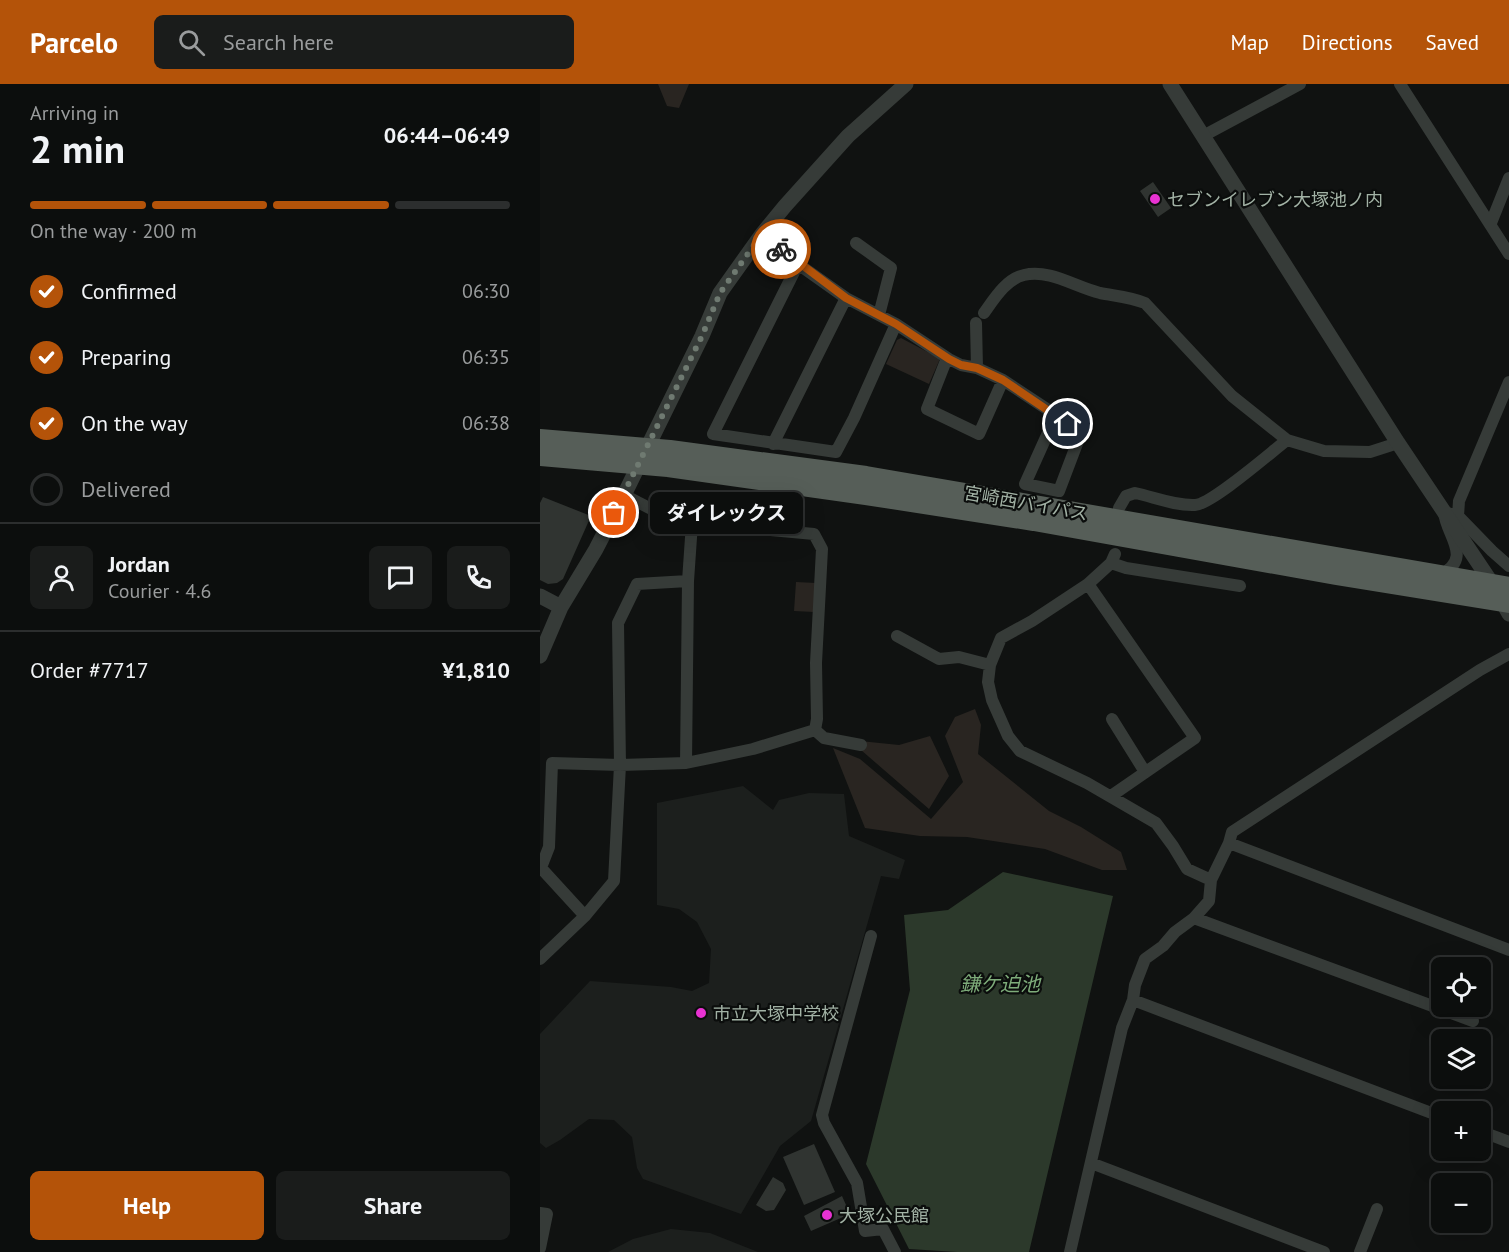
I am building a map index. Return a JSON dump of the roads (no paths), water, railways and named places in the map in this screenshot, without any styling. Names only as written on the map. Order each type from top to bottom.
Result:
[{"type":"highway","name":"宮崎西バイパス","points":[[540,439],[670,450],[866,476],[1432,574],[1504,598]]},
{"type":"highway","name":"宮崎西バイパス","points":[[540,456],[668,467],[877,496],[1504,598]]},
{"type":"street","points":[[540,656],[561,607],[626,492],[702,336],[720,293],[762,234],[848,136],[906,84]]},
{"type":"street","points":[[1170,84],[1398,443],[1451,514],[1504,598]]},
{"type":"street","points":[[1203,135],[1300,84]]},
{"type":"street","points":[[1400,84],[1491,223],[1509,255]]},
{"type":"street","points":[[1491,223],[1509,178]]},
{"type":"street","points":[[762,234],[798,264],[846,298],[896,324],[947,358],[1003,380],[1056,415],[1081,433],[1059,491],[1024,484],[1056,415]]},
{"type":"street","points":[[856,243],[891,268],[879,315]]},
{"type":"street","points":[[798,264],[713,434],[836,452],[854,418],[896,324]]},
{"type":"street","points":[[977,368],[980,317],[1004,287],[1017,278],[1025,274],[1050,275],[1099,292],[1128,297],[1145,303],[1232,396],[1287,440],[1324,451],[1370,452],[1398,443]]},
{"type":"street","points":[[773,444],[846,298]]},
{"type":"street","points":[[947,358],[927,410],[979,434],[1003,380]]},
{"type":"street","points":[[1432,574],[1441,575],[1452,567],[1456,558],[1457,545],[1445,524],[1459,501],[1509,382]]},
{"type":"street","points":[[1119,508],[1126,496],[1135,493],[1198,505],[1221,491],[1287,440]]},
{"type":"street","points":[[626,492],[661,514],[692,523],[814,534],[822,549],[815,730]]},
{"type":"street","points":[[1451,514],[1509,566]]},
{"type":"street","points":[[686,762],[688,581],[692,523]]},
{"type":"street","points":[[1210,880],[1187,868],[1156,823],[1111,796],[1020,751],[1008,736],[992,700],[988,682],[990,665],[1001,638],[1032,621],[1088,584],[1113,558],[1126,568],[1240,586]]},
{"type":"street","points":[[540,959],[585,916],[614,881],[620,765],[618,623],[637,584],[688,581]]},
{"type":"street","points":[[1088,584],[1195,738],[1111,796]]},
{"type":"street","points":[[540,596],[561,607]]},
{"type":"street","points":[[897,636],[939,659],[959,657],[990,665]]},
{"type":"street","points":[[1070,1252],[1122,1028],[1145,959],[1194,918],[1209,901],[1210,880],[1229,843],[1232,832],[1480,670],[1509,654]]},
{"type":"street","points":[[1112,719],[1146,772]]},
{"type":"street","points":[[815,730],[824,738],[861,745]]},
{"type":"street","points":[[585,916],[541,869],[549,847],[552,763],[620,765],[686,762],[753,749],[815,730]]},
{"type":"street","points":[[1229,843],[1509,950]]},
{"type":"street","points":[[1194,918],[1473,1021]]},
{"type":"street","points":[[872,936],[822,1115],[824,1123],[857,1183],[865,1231],[883,1229],[895,1252]]},
{"type":"street","points":[[1133,1000],[1431,1113]]},
{"type":"street","points":[[1491,1135],[1509,1142]]},
{"type":"street","points":[[1091,1163],[1324,1252]]},
{"type":"street","points":[[1360,1252],[1377,1209]]},
{"type":"street","points":[[540,1213],[547,1214],[540,1248]]},
{"type":"water","name":"鎌ケ迫池","points":[[1003,872],[1113,896],[1029,1252],[909,1249],[866,1164],[910,990],[904,915],[948,910]]},
{"type":"place","name":"セブンイレブン大塚池ノ内","points":[[1155,199]]},
{"type":"place","name":"ダイレックス","points":[[614,513]]},
{"type":"place","name":"市立大塚中学校","points":[[701,1013]]},
{"type":"place","name":"大塚公民館","points":[[827,1215]]}]
